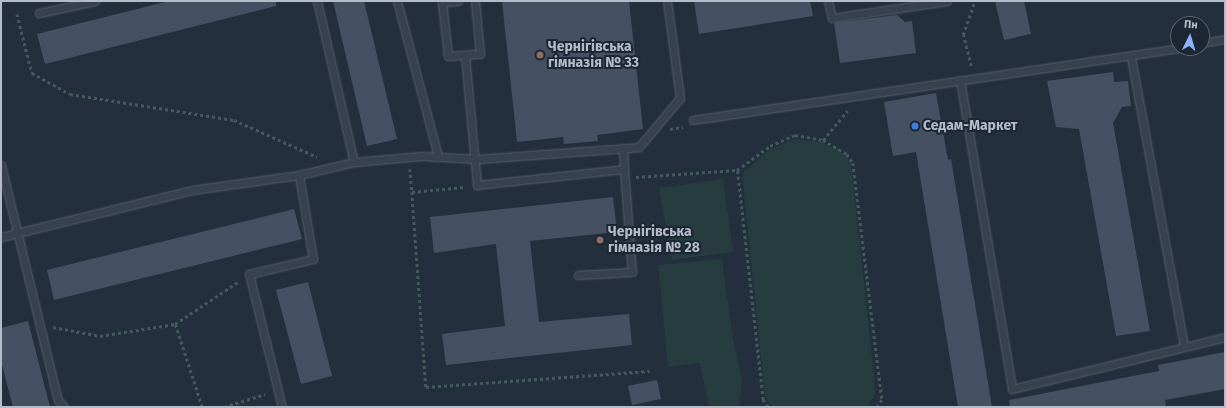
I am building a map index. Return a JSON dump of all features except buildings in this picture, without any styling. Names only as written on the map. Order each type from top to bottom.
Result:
[{"type":"lane","points":[[39,13],[95,1]]},
{"type":"lane","points":[[317,1],[354,162]]},
{"type":"lane","points":[[397,1],[438,156]]},
{"type":"lane","points":[[435,1],[443,7]]},
{"type":"lane","points":[[458,1],[442,2],[448,56],[480,54],[475,1]]},
{"type":"lane","points":[[1,236],[192,190],[299,175],[354,162],[438,156],[476,158],[639,147],[680,98],[667,1]]},
{"type":"lane","points":[[828,1],[832,18],[947,1]]},
{"type":"lane","points":[[1210,42],[1225,39]]},
{"type":"lane","points":[[693,120],[973,78],[1131,57],[1170,50]]},
{"type":"lane","points":[[465,55],[476,158],[477,186],[624,169]]},
{"type":"lane","points":[[1131,57],[1184,345]]},
{"type":"lane","points":[[960,80],[1012,389],[1184,345],[1225,337]]},
{"type":"lane","points":[[578,275],[632,272],[623,148]]},
{"type":"lane","points":[[1,165],[16,233],[58,400],[64,407]]},
{"type":"lane","points":[[282,407],[249,274],[313,259],[299,175]]},
{"type":"path","points":[[973,78],[962,35],[975,1]]},
{"type":"path","points":[[17,14],[32,73],[70,94],[234,120],[338,166]]},
{"type":"path","points":[[823,140],[850,106]]},
{"type":"path","points":[[624,178],[737,170],[770,146],[795,135],[823,140],[847,154],[853,163],[882,400],[878,407]]},
{"type":"path","points":[[408,157],[412,192],[426,387],[649,371]]},
{"type":"path","points":[[737,170],[763,400],[768,407]]},
{"type":"path","points":[[412,192],[477,186]]},
{"type":"path","points":[[39,324],[100,336],[174,324],[249,274]]},
{"type":"path","points":[[174,324],[202,407]]},
{"type":"path","points":[[224,407],[278,390]]},
{"type":"green space","points":[[795,139],[822,142],[846,155],[851,164],[874,375],[875,394],[867,407],[773,407],[765,397],[742,174],[770,149]]},
{"type":"green space","points":[[723,179],[733,252],[672,260],[659,188]]},
{"type":"green space","points":[[722,259],[733,340],[742,380],[739,407],[709,407],[700,363],[668,367],[658,265]]},
{"type":"place","name":"Чернігівська гімназія № 33","points":[[540,55]]},
{"type":"place","name":"Седам-Маркет","points":[[915,126]]},
{"type":"place","name":"Чернігівська гімназія № 28","points":[[600,240]]}]
